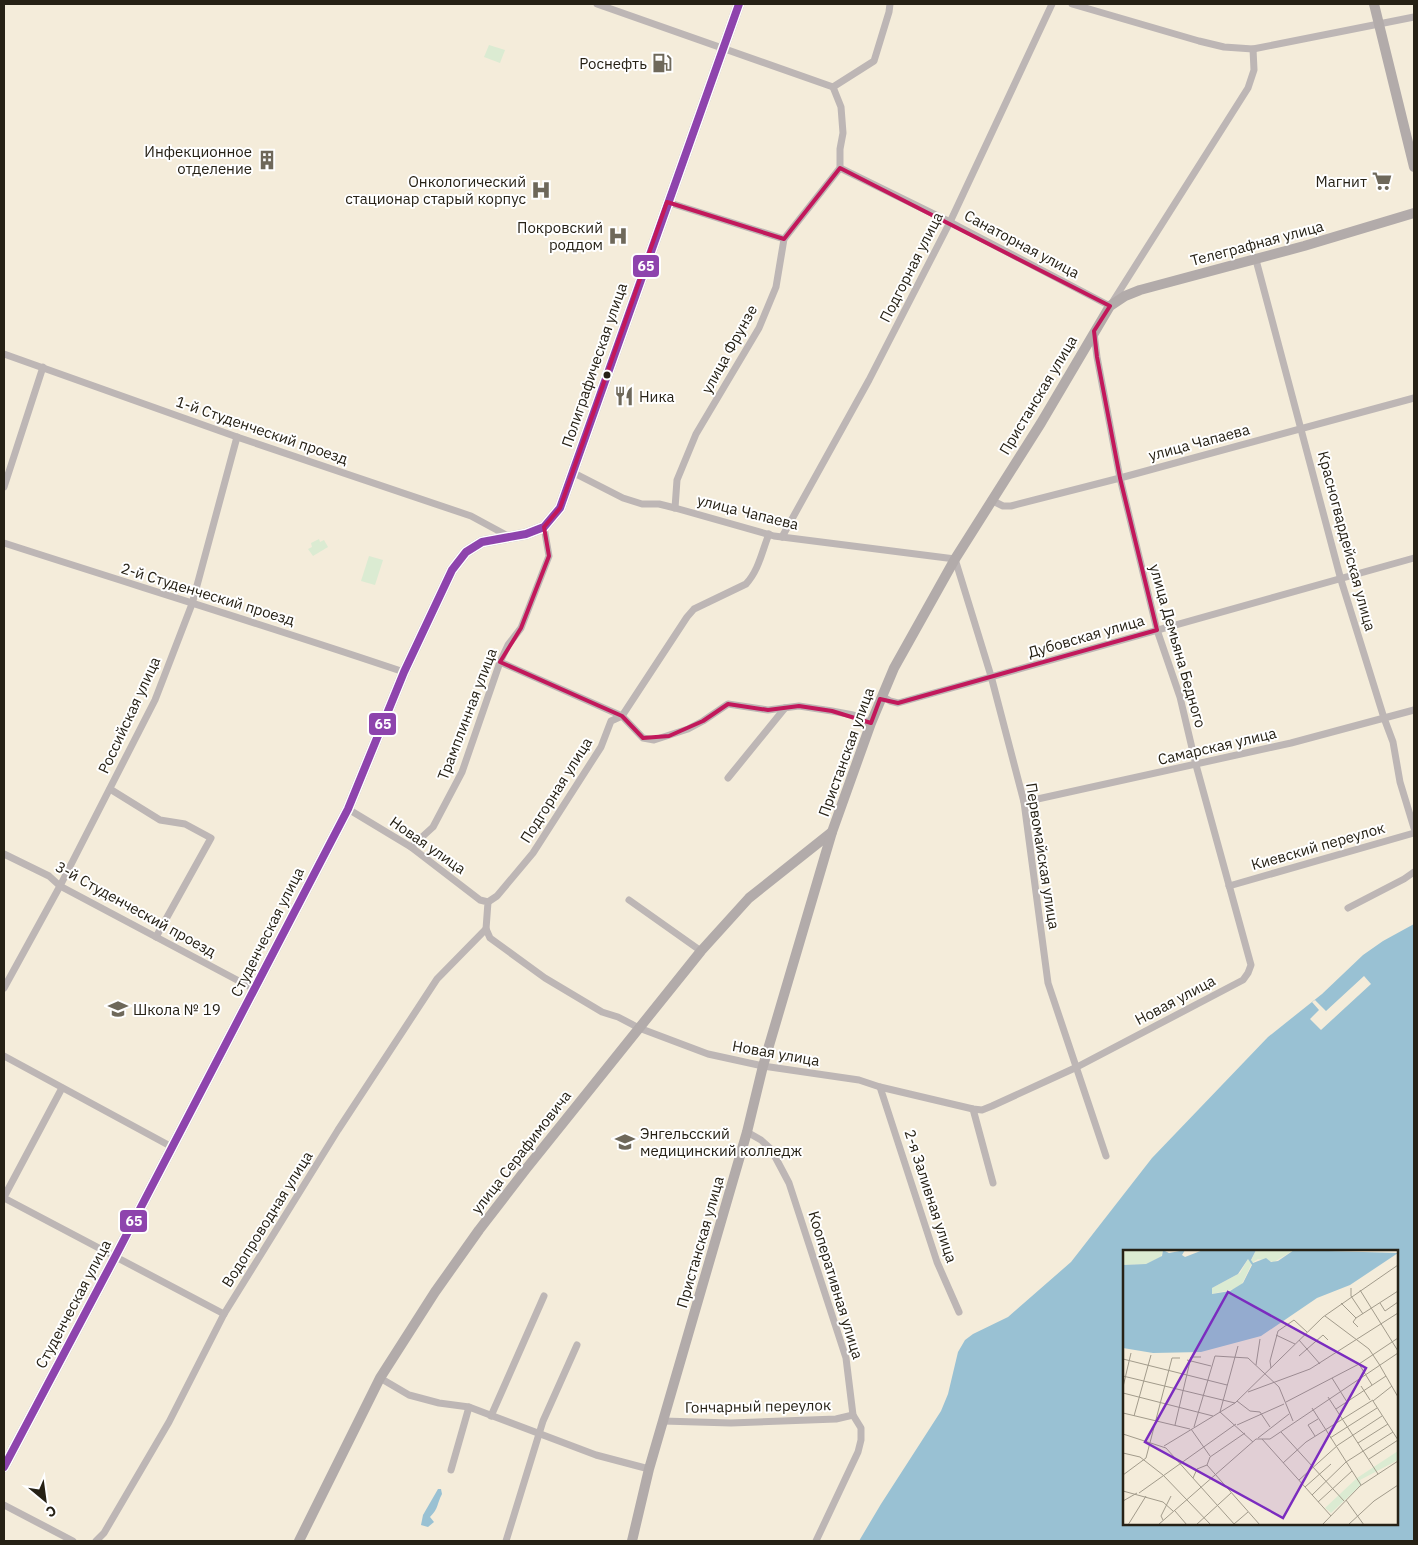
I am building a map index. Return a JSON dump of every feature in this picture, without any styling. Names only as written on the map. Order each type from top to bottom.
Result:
[{"type":"main road","name":"Полиграфическая улица","points":[[544,527],[560,508],[667,202],[739,4]]},
{"type":"main road","points":[[508,536],[526,534],[544,527]]},
{"type":"main road","name":"Студенческая улица","points":[[4,1466],[348,809],[404,672],[452,570],[466,552],[482,542],[508,536]]},
{"type":"street","points":[[597,4],[833,88],[841,107],[843,133],[840,149],[840,168]]},
{"type":"street","points":[[833,88],[874,61],[890,4]]},
{"type":"street","name":"Подгорная улица","points":[[782,536],[868,380],[950,222],[1052,4]]},
{"type":"street","points":[[1072,4],[1224,47],[1253,48],[1414,17]]},
{"type":"street","points":[[1374,4],[1414,167]]},
{"type":"street","name":"Пристанская улица","points":[[632,1541],[663,1421],[747,1132],[763,1066],[832,832],[882,696],[894,668],[955,559],[1041,423],[1094,331],[1248,88],[1254,70],[1253,48]]},
{"type":"street","name":"Санаторная улица","points":[[840,168],[950,222],[1110,306]]},
{"type":"street","name":"улица Фрунзе","points":[[675,508],[678,480],[696,434],[759,328],[773,295],[784,239],[840,168]]},
{"type":"street","points":[[667,202],[784,239]]},
{"type":"street","name":"Телеграфная улица","points":[[1110,306],[1125,296],[1140,290],[1256,260],[1414,213]]},
{"type":"street","name":"Красногвардейская улица","points":[[1256,260],[1341,580],[1393,742],[1400,782],[1414,828]]},
{"type":"street","name":"улица Демьяна Бедного","points":[[1094,331],[1097,357],[1120,478],[1157,630],[1180,697],[1196,765],[1251,965]]},
{"type":"street","name":"1-й Студенческий проезд","points":[[4,354],[472,516],[508,536]]},
{"type":"street","points":[[4,487],[43,367]]},
{"type":"street","name":"улица Чапаева","points":[[991,500],[1004,506],[1011,506],[1414,398]]},
{"type":"street","name":"Российская улица","points":[[4,988],[60,886],[155,700],[192,604],[237,436]]},
{"type":"street","name":"улица Чапаева","points":[[572,472],[623,498],[642,504],[659,504],[769,534],[955,559]]},
{"type":"street","name":"Трамплинная улица","points":[[411,847],[433,827],[462,772],[500,662],[508,645],[521,628],[549,556],[544,527]]},
{"type":"street","name":"Подгорная улица","points":[[488,902],[497,896],[533,853],[601,747],[611,721],[622,716],[686,617],[694,609],[746,584],[752,578],[769,534]]},
{"type":"street","name":"2-й Студенческий проезд","points":[[4,543],[192,604],[244,618],[404,672]]},
{"type":"street","name":"Дубовская улица","points":[[882,696],[898,703],[1414,558]]},
{"type":"street","name":"Первомайская улица","points":[[955,559],[991,676],[1024,802],[1048,983],[1106,1156]]},
{"type":"street","points":[[500,662],[622,716],[643,738],[654,740],[688,729],[728,704],[768,710],[799,706],[853,715],[871,723]]},
{"type":"street","points":[[728,778],[785,708]]},
{"type":"street","name":"Самарская улица","points":[[1024,802],[1290,743],[1414,710]]},
{"type":"street","points":[[110,789],[160,820],[185,824],[211,838],[156,937]]},
{"type":"street","name":"Новая улица","points":[[348,809],[411,847],[480,900],[488,902]]},
{"type":"street","name":"улица Серафимовича","points":[[299,1541],[380,1378],[435,1292],[479,1230],[701,951],[749,898],[832,832]]},
{"type":"street","name":"Киевский переулок","points":[[1229,886],[1414,833]]},
{"type":"street","name":"3-й Студенческий проезд","points":[[4,854],[49,876],[60,886],[254,990]]},
{"type":"street","points":[[1348,908],[1404,880],[1414,872]]},
{"type":"street","points":[[629,900],[701,951]]},
{"type":"street","points":[[486,929],[488,902]]},
{"type":"street","name":"Новая улица","points":[[486,929],[490,938],[545,978],[602,1012],[708,1054],[763,1066],[859,1080],[880,1087],[982,1110],[1077,1067],[1243,980],[1251,965]]},
{"type":"street","name":"Водопроводная улица","points":[[96,1541],[104,1533],[169,1422],[224,1314],[338,1130],[437,979],[486,929]]},
{"type":"street","points":[[4,1056],[172,1147]]},
{"type":"street","name":"2-я Заливная улица","points":[[880,1087],[938,1262],[959,1312]]},
{"type":"street","points":[[62,1088],[4,1198],[224,1314]]},
{"type":"street","points":[[973,1109],[993,1183]]},
{"type":"street","name":"Кооперативная улица","points":[[747,1132],[761,1140],[771,1149],[789,1183],[846,1358],[853,1415],[861,1428],[858,1452],[816,1541]]},
{"type":"street","points":[[491,1416],[544,1296]]},
{"type":"street","points":[[506,1541],[542,1421],[577,1345]]},
{"type":"street","points":[[380,1378],[409,1395],[439,1404],[470,1408],[596,1455],[650,1469]]},
{"type":"street","points":[[451,1470],[470,1408]]},
{"type":"street","name":"Гончарный переулок","points":[[663,1421],[731,1422],[836,1419],[853,1415]]},
{"type":"street","points":[[4,1505],[73,1541]]},
{"type":"highlighted area","points":[[840,168],[1110,306],[1094,331],[1097,357],[1120,478],[1157,630],[898,703],[880,699],[871,723],[832,711],[799,706],[768,710],[728,704],[703,721],[669,736],[643,738],[622,716],[500,662],[521,628],[549,556],[544,527],[560,508],[667,202],[784,239]]},
{"type":"green space","points":[[489,45],[505,50],[500,63],[484,57]]},
{"type":"green space","points":[[319,539],[320,542],[324,540],[328,547],[313,556],[308,549],[312,547],[311,543]]},
{"type":"green space","points":[[369,556],[383,560],[375,585],[361,581]]},
{"type":"water","points":[[1414,924],[1414,1541],[859,1541],[941,1411],[948,1394],[958,1352],[965,1340],[973,1334],[1008,1317],[1071,1262],[1152,1158],[1268,1037],[1322,994],[1363,955],[1383,941]]},
{"type":"water","points":[[438,1489],[441,1489],[442,1494],[430,1517],[434,1522],[428,1527],[421,1525],[423,1515]]},
{"type":"pier","points":[[1364,976],[1371,984],[1321,1030],[1310,1019],[1319,1010],[1312,1002],[1315,1000],[1326,1011]]},
{"type":"transit line","name":"65","points":[[4,1467],[348,809],[404,672],[452,570],[466,552],[482,542],[526,534],[544,527],[560,508],[739,4]]},
{"type":"place","name":"Роснефть","points":[[662,63]]},
{"type":"place","name":"Инфекционное отделение","points":[[267,160]]},
{"type":"place","name":"Магнит","points":[[1382,181]]},
{"type":"place","name":"Онкологический стационар старый корпус","points":[[541,190]]},
{"type":"place","name":"Покровский роддом","points":[[618,236]]},
{"type":"place","name":"Ника","points":[[624,396]]},
{"type":"place","name":"Школа № 19","points":[[118,1009]]},
{"type":"place","name":"Энгельсский медицинский колледж","points":[[625,1142]]}]
